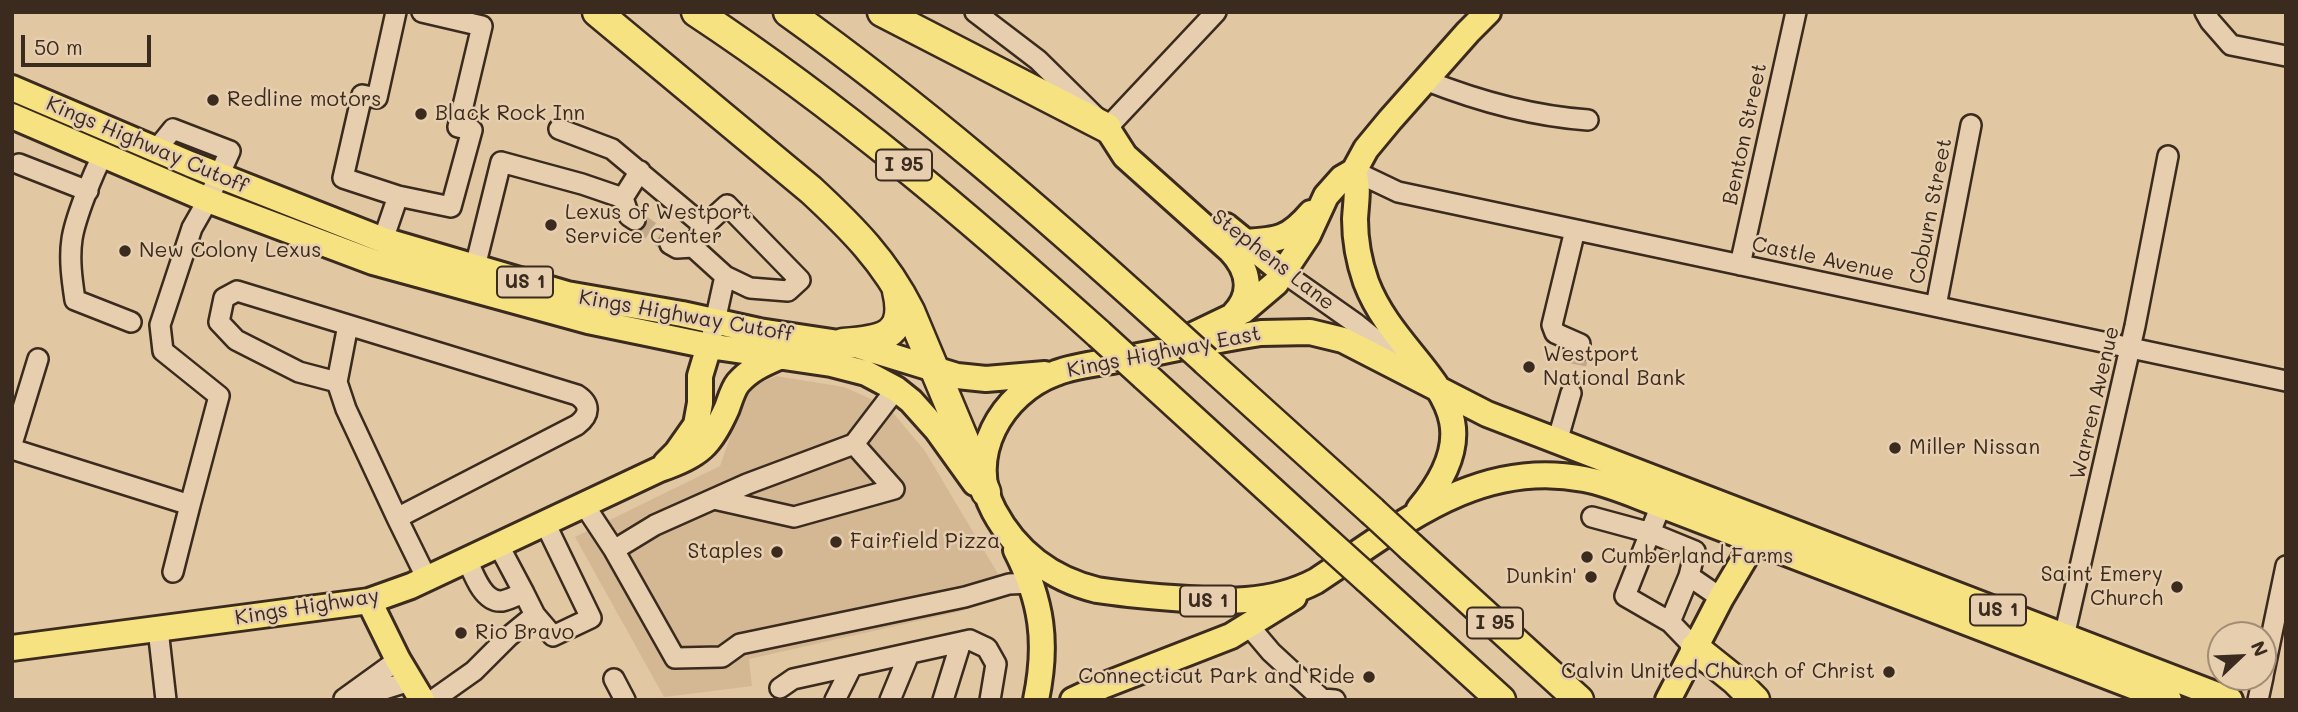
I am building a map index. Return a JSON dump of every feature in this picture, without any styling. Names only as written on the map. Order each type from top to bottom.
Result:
[{"type":"highway","points":[[597,12],[821,199],[866,243],[896,285],[989,499]]},
{"type":"highway","name":"I 95","points":[[696,12],[804,88],[900,162],[997,243],[1099,334],[1146,365],[1327,542],[1501,700]]},
{"type":"highway","name":"I 95","points":[[788,12],[935,122],[1031,203],[1579,700]]},
{"type":"highway","points":[[882,12],[1107,128]]},
{"type":"highway","points":[[843,343],[877,339],[893,330],[900,315],[896,285]]},
{"type":"highway","points":[[1695,648],[1727,672],[1755,700]]},
{"type":"main road","points":[[1245,242],[1288,236],[1299,226],[1342,178],[1354,172],[1366,149],[1488,12]]},
{"type":"main road","name":"Kings Highway Cutoff","points":[[12,88],[219,176],[472,278],[588,321],[709,346],[850,367],[866,373],[896,389],[917,407],[989,499]]},
{"type":"main road","name":"Kings Highway Cutoff","points":[[12,116],[208,200],[373,262],[567,294],[760,331],[843,343],[957,376],[986,379],[1056,372]]},
{"type":"main road","name":"Stephens Lane","points":[[1107,128],[1132,142],[1284,273]]},
{"type":"main road","name":"Stephens Lane","points":[[1107,128],[1125,156],[1240,261],[1246,275],[1247,290],[1242,304],[1229,319]]},
{"type":"main road","points":[[1354,172],[1358,193],[1356,234],[1366,281],[1379,309],[1440,392],[1454,425],[1453,447],[1438,482],[1409,519]]},
{"type":"main road","points":[[1146,365],[1229,319],[1266,294],[1284,273],[1308,235],[1325,196]]},
{"type":"main road","name":"Kings Highway East","points":[[1760,531],[1706,522],[1587,480],[1556,475],[1525,476],[1465,489],[1436,503],[1316,581],[1287,593],[1248,601],[1210,601],[1112,593],[1082,586],[1052,573],[1027,554],[1006,531],[989,499],[983,479],[985,451],[1004,410],[1025,391],[1056,372],[1146,365],[1252,334],[1292,331],[1327,335],[1357,346],[1472,408],[1557,442],[1760,531],[2062,647],[2188,692],[2230,700]]},
{"type":"main road","name":"Kings Highway","points":[[660,469],[677,452],[696,425],[700,402],[700,376],[709,346]]},
{"type":"main road","name":"Kings Highway","points":[[12,648],[369,601],[427,579],[660,469],[684,461],[701,449],[715,434],[737,383],[755,367],[780,356]]},
{"type":"main road","points":[[1006,531],[1031,583],[1042,630],[1042,669],[1036,700]]},
{"type":"main road","points":[[1668,700],[1721,598],[1760,531]]},
{"type":"main road","points":[[1073,700],[1091,690],[1218,641],[1249,626],[1316,581]]},
{"type":"main road","points":[[369,601],[410,680]]},
{"type":"main road","name":"Kings Highway East","points":[[2062,647],[2169,700]]},
{"type":"street","points":[[396,12],[377,98],[362,95],[343,178],[398,196],[451,208],[472,130],[458,127],[482,26],[422,12]]},
{"type":"street","name":"Stephens Lane","points":[[975,12],[1038,60],[1107,128]]},
{"type":"street","points":[[1107,128],[1216,12]]},
{"type":"street","name":"Benton Street","points":[[1740,265],[1796,12]]},
{"type":"street","points":[[2205,12],[2231,45],[2286,56]]},
{"type":"street","points":[[1425,80],[1506,107],[1559,118],[1588,120]]},
{"type":"street","name":"Coburn Street","points":[[1936,306],[1972,125]]},
{"type":"street","points":[[559,129],[612,149],[704,226]]},
{"type":"street","points":[[103,155],[72,237],[71,269],[75,300],[131,322]]},
{"type":"street","name":"Warren Avenue","points":[[2062,647],[2130,348],[2168,156]]},
{"type":"street","points":[[472,278],[501,162],[623,198]]},
{"type":"street","points":[[19,164],[88,191]]},
{"type":"street","points":[[623,198],[640,171]]},
{"type":"street","name":"Castle Avenue","points":[[1354,172],[1398,192],[2286,381]]},
{"type":"street","points":[[173,572],[219,396],[163,351],[160,325],[192,228],[219,176]]},
{"type":"street","points":[[383,240],[398,196]]},
{"type":"street","points":[[623,198],[629,216],[635,220]]},
{"type":"street","points":[[670,244],[677,248],[693,247],[725,276],[750,288],[788,291],[800,281],[727,205],[704,226],[693,247]]},
{"type":"street","points":[[1574,230],[1552,325],[1555,333],[1580,344],[1580,350]]},
{"type":"street","name":"Stephens Lane","points":[[1284,273],[1376,340],[1440,392]]},
{"type":"street","points":[[709,346],[725,276]]},
{"type":"street","points":[[337,382],[299,372],[236,340],[219,322],[224,298],[237,291],[577,395],[585,400],[588,411],[577,425],[397,518]]},
{"type":"street","points":[[348,325],[337,382],[346,409],[427,579]]},
{"type":"street","points":[[38,359],[12,447],[190,505]]},
{"type":"street","points":[[614,550],[655,525],[747,484],[854,444],[896,389]]},
{"type":"street","points":[[1557,442],[1570,393]]},
{"type":"street","points":[[714,499],[794,517],[894,489],[854,444]]},
{"type":"street","points":[[1661,505],[1625,596],[1670,622],[1695,648]]},
{"type":"street","points":[[585,506],[614,550],[675,658],[722,657],[740,644],[965,597],[1009,584],[1031,583]]},
{"type":"street","points":[[1592,517],[1651,533],[1695,551]]},
{"type":"street","points":[[1670,622],[1689,576],[1706,522]]},
{"type":"street","points":[[499,545],[535,615],[553,636],[591,618],[546,525]]},
{"type":"street","points":[[467,559],[476,579],[490,597],[504,601],[524,593]]},
{"type":"street","points":[[2277,650],[2286,566]]},
{"type":"street","points":[[1689,576],[1721,598]]},
{"type":"street","points":[[433,700],[474,671],[535,615]]},
{"type":"street","points":[[1249,626],[1271,652],[1321,699],[1335,700]]},
{"type":"street","points":[[158,629],[166,700]]},
{"type":"street","points":[[780,688],[793,679],[970,640],[987,648],[996,664],[990,700]]},
{"type":"street","points":[[943,700],[961,642]]},
{"type":"street","points":[[890,700],[909,654]]},
{"type":"street","points":[[835,700],[852,666]]},
{"type":"street","points":[[614,679],[625,700]]},
{"type":"street","points":[[344,699],[410,680]]},
{"type":"shaded area","points":[[776,376],[844,387],[871,399],[894,414],[925,451],[1007,589],[962,611],[749,659],[752,686],[664,697],[575,537],[720,466],[745,395],[756,385]]},
{"type":"tunnel","points":[[635,220],[670,244]]},
{"type":"tunnel","points":[[1571,393],[1580,350]]},
{"type":"place","name":"Redline motors","points":[[213,100]]},
{"type":"place","name":"Black Rock Inn","points":[[421,114]]},
{"type":"place","name":"Lexus of Westport Service Center","points":[[551,225]]},
{"type":"place","name":"New Colony Lexus","points":[[125,251]]},
{"type":"place","name":"Westport National Bank","points":[[1529,367]]},
{"type":"place","name":"Miller Nissan","points":[[1895,448]]},
{"type":"place","name":"Fairfield Pizza","points":[[836,542]]},
{"type":"place","name":"Staples","points":[[777,552]]},
{"type":"place","name":"Cumberland Farms","points":[[1587,557]]},
{"type":"place","name":"Dunkin'","points":[[1591,577]]},
{"type":"place","name":"Saint Emery Church","points":[[2177,587]]},
{"type":"place","name":"Rio Bravo","points":[[461,633]]},
{"type":"place","name":"Calvin United Church of Christ","points":[[1889,672]]},
{"type":"place","name":"Connecticut Park and Ride","points":[[1369,677]]}]
